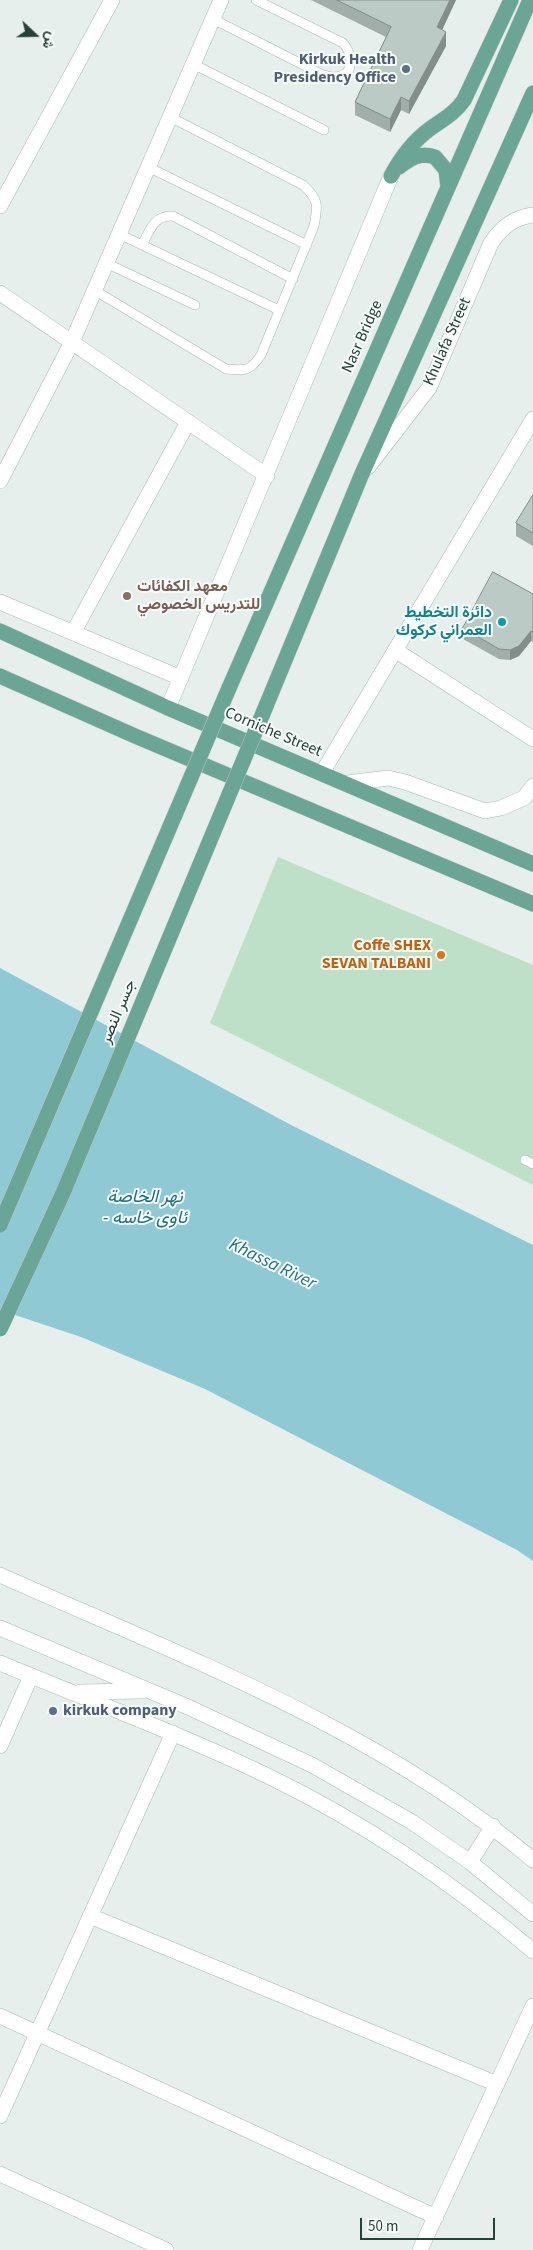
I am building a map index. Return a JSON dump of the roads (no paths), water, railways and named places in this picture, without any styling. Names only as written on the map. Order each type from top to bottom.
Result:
[{"type":"main road","points":[[391,176],[404,154],[431,129],[457,109],[464,100],[511,0]]},
{"type":"main road","name":"Nasr Bridge","points":[[229,688],[530,0]]},
{"type":"main road","name":"جسر النصر","points":[[0,1329],[63,1192],[362,476],[533,93]]},
{"type":"main road","points":[[391,176],[411,158],[422,154],[429,155],[435,157],[444,165],[448,187]]},
{"type":"main road","name":"Corniche Street","points":[[0,632],[168,708],[348,783],[533,864]]},
{"type":"main road","points":[[0,676],[135,736],[533,904]]},
{"type":"main road","name":"جسر النصر","points":[[0,1225],[229,688]]},
{"type":"street","points":[[0,206],[112,0]]},
{"type":"street","points":[[0,481],[72,342],[221,0]]},
{"type":"street","points":[[168,708],[267,476],[391,176]]},
{"type":"street","name":"Khulafa Street","points":[[362,476],[429,388],[494,238],[508,223],[533,215]]},
{"type":"street","points":[[0,293],[267,476]]},
{"type":"street","points":[[322,773],[533,419]]},
{"type":"street","points":[[74,631],[188,422]]},
{"type":"street","points":[[0,602],[74,631],[181,678]]},
{"type":"street","points":[[395,650],[533,739]]},
{"type":"street","points":[[348,783],[388,778],[405,782],[485,810],[501,808],[530,796]]},
{"type":"street","points":[[0,1575],[210,1666],[334,1728],[437,1788],[494,1826],[533,1860]]},
{"type":"street","points":[[0,1628],[149,1691],[312,1765],[412,1822],[470,1862],[533,1914]]},
{"type":"street","points":[[0,1663],[172,1733],[272,1778],[371,1833],[464,1896],[533,1951]]},
{"type":"street","points":[[0,1746],[31,1676]]},
{"type":"street","points":[[73,1693],[149,1691]]},
{"type":"street","points":[[0,2116],[172,1733]]},
{"type":"street","points":[[470,1862],[494,1826]]},
{"type":"street","points":[[90,1916],[497,2084]]},
{"type":"street","points":[[420,2250],[533,2006]]},
{"type":"street","points":[[0,2016],[436,2217]]},
{"type":"street","points":[[0,2174],[166,2250]]},
{"type":"lane","points":[[213,19],[321,74],[333,77],[341,76],[349,70],[352,59],[349,50],[343,43],[256,0]]},
{"type":"lane","points":[[193,64],[324,130]]},
{"type":"lane","points":[[94,290],[226,369],[240,370],[252,368],[261,354],[314,226],[318,208],[314,195],[303,185],[170,117]]},
{"type":"lane","points":[[148,167],[307,245]]},
{"type":"lane","points":[[142,245],[153,223],[163,215],[173,216],[292,279]]},
{"type":"lane","points":[[119,234],[280,310]]},
{"type":"lane","points":[[106,263],[195,305]]},
{"type":"water","name":"نهر الخاصة - ئاوی خاسە","points":[[0,968],[291,1125],[533,1245],[533,1561],[517,1550],[205,1389],[81,1337],[0,1310]]},
{"type":"place","name":"Kirkuk Health Presidency Office","points":[[406,69]]},
{"type":"place","name":"معهد الكفائات للتدريس الخصوصي","points":[[127,596]]},
{"type":"place","name":"دائرة التخطيط العمراني كركوك","points":[[502,622]]},
{"type":"place","name":"Coffe SHEX SEVAN TALBANI","points":[[441,955]]},
{"type":"place","name":"kirkuk company","points":[[53,1711]]},
{"type":"water label","name":"Khassa River","points":[[272,1265]]}]
